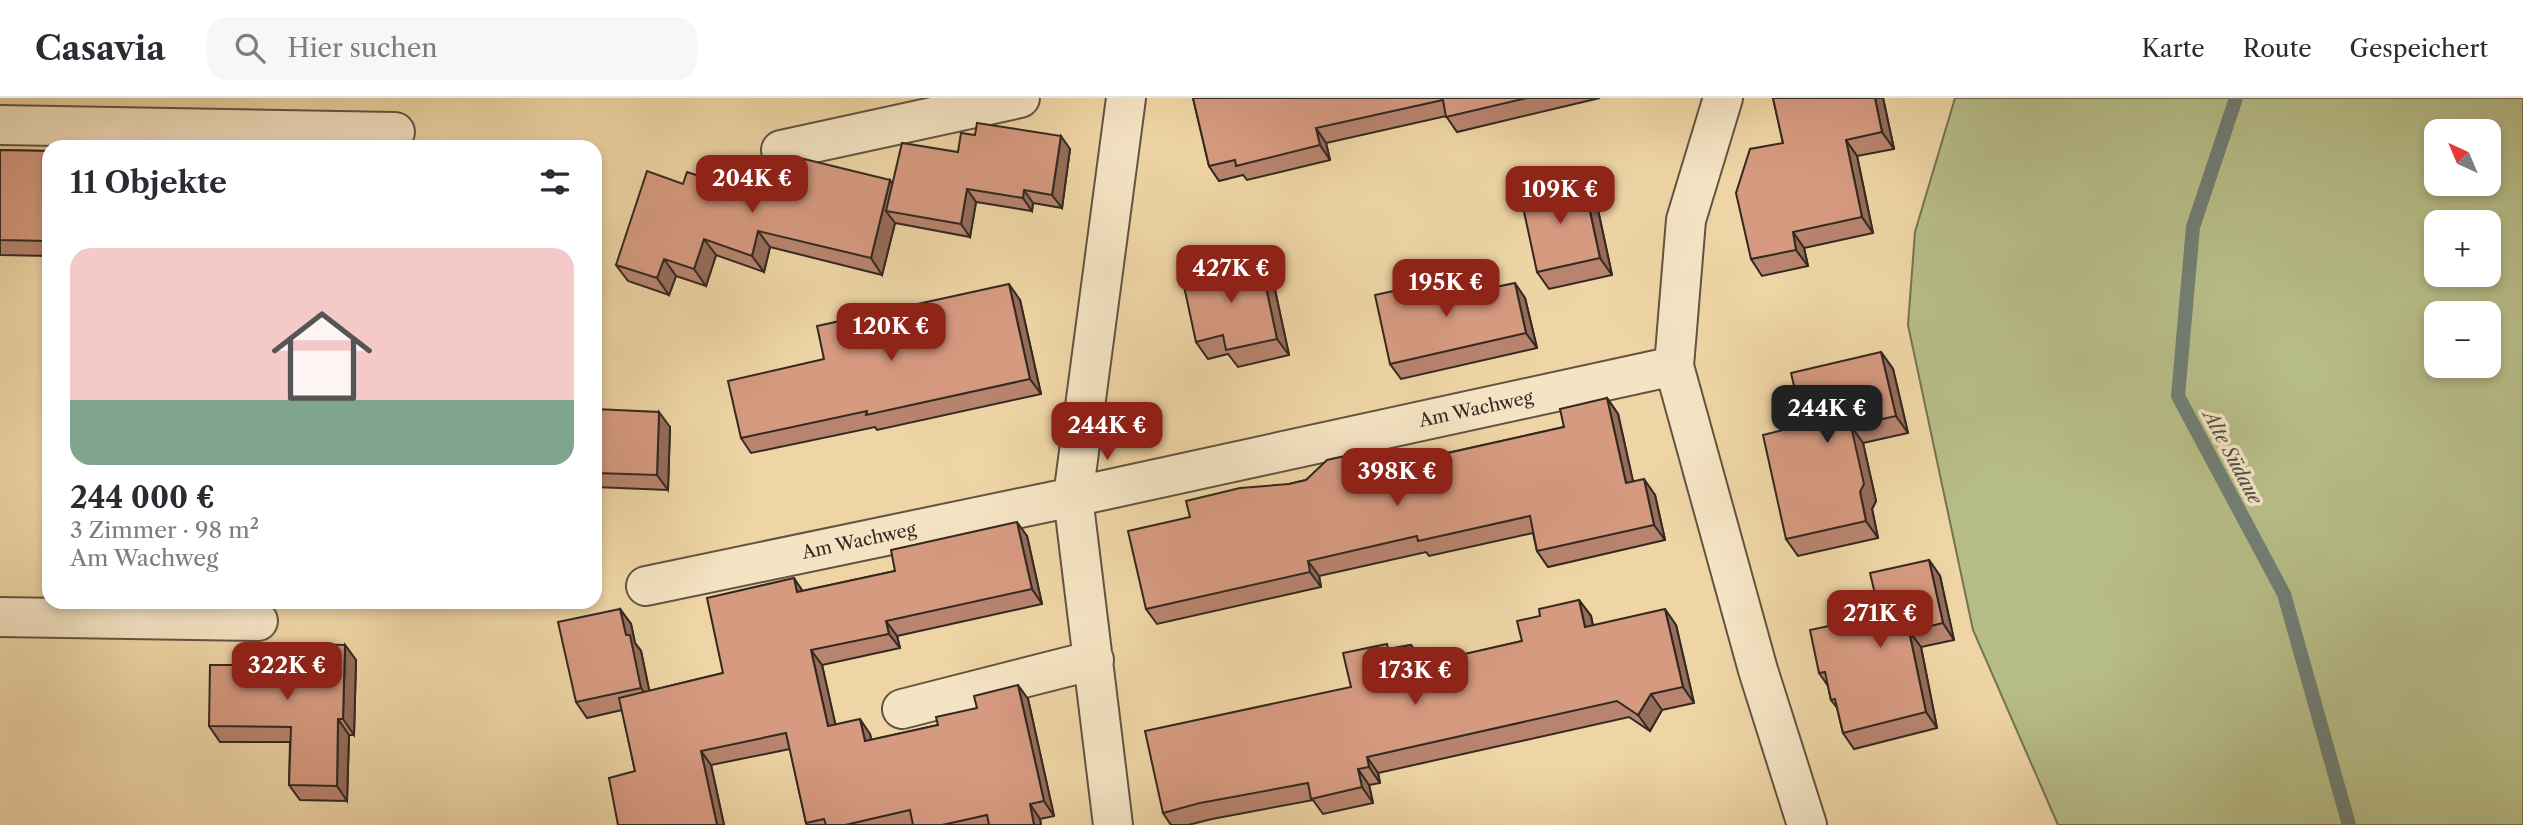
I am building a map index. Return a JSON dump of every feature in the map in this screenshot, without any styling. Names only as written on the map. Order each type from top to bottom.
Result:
[{"type":"street","points":[[781,150],[1020,98]]},
{"type":"street","points":[[1113,825],[1073,497],[1126,98]]},
{"type":"street","points":[[1723,98],[1686,220],[1674,366],[1758,670],[1807,825]]},
{"type":"street","points":[[0,125],[395,132]]},
{"type":"street","name":"Am Wachweg","points":[[646,586],[1073,497],[1674,366]]},
{"type":"street","points":[[0,617],[258,621]]},
{"type":"street","points":[[902,709],[1094,660]]},
{"type":"green space","points":[[1955,98],[2523,98],[2523,825],[2058,825],[1973,630],[1908,325],[1915,232]]},
{"type":"building","points":[[1193,98],[1527,98],[1446,117],[1443,100],[1316,128],[1320,145],[1236,166],[1235,160],[1209,166]]},
{"type":"building","points":[[1773,98],[1875,98],[1882,132],[1846,140],[1862,217],[1793,232],[1796,250],[1751,259],[1736,193],[1750,149],[1783,143]]},
{"type":"building","points":[[977,123],[1061,136],[1052,195],[1024,190],[1023,198],[967,189],[961,224],[886,211],[902,143],[958,152],[961,133],[975,135]]},
{"type":"building","points":[[0,150],[42,151],[42,241],[0,240]]},
{"type":"building","points":[[800,158],[890,180],[871,258],[758,231],[752,256],[704,239],[694,269],[664,259],[657,278],[616,265],[647,171],[683,184],[687,172],[721,183],[723,176],[790,198]]},
{"type":"building","points":[[1583,179],[1600,258],[1537,272],[1520,193]]},
{"type":"building","points":[[1260,259],[1277,339],[1226,350],[1223,335],[1196,342],[1182,277]]},
{"type":"building","points":[[1453,278],[1457,295],[1515,283],[1526,333],[1390,364],[1375,295]]},
{"type":"building","points":[[1009,284],[1030,379],[866,415],[867,411],[741,438],[728,381],[824,359],[817,326]]},
{"type":"building","points":[[1881,352],[1896,416],[1851,426],[1864,484],[1860,492],[1866,521],[1786,539],[1763,435],[1803,425],[1791,373]]},
{"type":"building","points":[[1607,398],[1626,483],[1644,479],[1654,525],[1537,551],[1530,516],[1418,541],[1417,536],[1308,561],[1310,572],[1146,609],[1128,531],[1190,517],[1186,501],[1240,488],[1306,480],[1327,460],[1368,451],[1372,470],[1564,427],[1560,409]]},
{"type":"building","points":[[602,409],[659,412],[657,475],[602,473]]},
{"type":"building","points":[[1017,522],[1032,589],[886,621],[889,634],[811,650],[828,726],[860,719],[865,741],[938,725],[936,717],[977,708],[974,696],[1018,685],[1044,801],[1030,804],[1034,825],[989,825],[987,815],[942,825],[913,825],[910,810],[845,825],[826,825],[824,819],[806,823],[786,733],[701,751],[717,825],[618,825],[609,778],[635,771],[619,698],[723,673],[707,598],[794,578],[797,592],[895,571],[891,550]]},
{"type":"building","points":[[1929,560],[1943,623],[1909,631],[1926,712],[1843,733],[1835,699],[1831,700],[1825,672],[1819,673],[1810,630],[1880,615],[1870,573]]},
{"type":"building","points":[[1579,600],[1585,627],[1665,609],[1683,687],[1651,694],[1638,715],[1617,701],[1367,757],[1369,767],[1358,769],[1362,787],[1311,799],[1308,783],[1200,803],[1163,813],[1145,731],[1351,687],[1343,653],[1387,644],[1388,649],[1411,645],[1416,665],[1522,641],[1517,621],[1540,616],[1539,609]]},
{"type":"building","points":[[620,609],[626,635],[630,635],[641,688],[576,702],[558,622]]},
{"type":"building","points":[[250,643],[345,645],[343,719],[338,719],[337,786],[289,785],[291,727],[209,726],[210,665],[249,665]]},
{"type":"waterway","name":"Alte Südaue","points":[[2236,98],[2193,227],[2178,396],[2284,594],[2349,825]]}]
